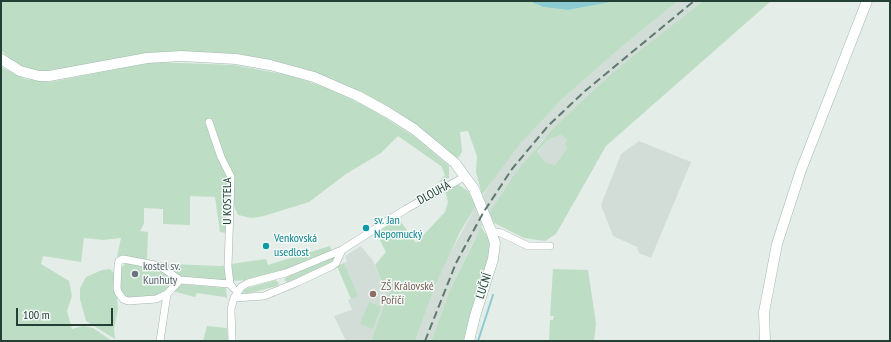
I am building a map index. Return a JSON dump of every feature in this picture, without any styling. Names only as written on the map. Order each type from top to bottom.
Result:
[{"type":"street","points":[[765,341],[764,312],[777,244],[802,170],[867,1]]},
{"type":"street","name":"LUČNÍ","points":[[1,59],[20,71],[39,76],[49,76],[131,60],[182,56],[216,57],[270,65],[300,72],[328,83],[382,109],[429,141],[455,163],[466,176],[474,189],[491,231],[495,243],[493,259],[469,341]]},
{"type":"street","name":"U KOSTELA","points":[[209,122],[221,158],[231,177],[228,222],[230,284]]},
{"type":"street","name":"DLOUHÁ","points":[[236,295],[248,283],[286,273],[342,250],[412,205],[466,176]]},
{"type":"street","points":[[491,231],[501,233],[528,246],[550,246]]},
{"type":"street","name":"DLOUHÁ","points":[[236,295],[264,296],[298,282],[332,266],[336,263],[342,250]]},
{"type":"street","points":[[180,280],[167,294],[156,299],[128,301],[123,299],[117,288],[119,261],[123,259],[160,266],[180,280],[230,284],[236,295],[231,309],[232,341]]},
{"type":"street","points":[[160,341],[167,294]]},
{"type":"shaded area","points":[[678,1],[703,1],[588,95],[541,142],[504,190],[474,240],[450,290],[431,341],[415,341],[447,259],[476,206],[504,163],[529,132],[560,101],[618,50]]},
{"type":"shaded area","points":[[561,135],[567,140],[565,143],[568,149],[555,165],[545,162],[537,153],[549,139]]},
{"type":"shaded area","points":[[639,141],[691,162],[651,258],[639,253],[637,247],[613,236],[601,205],[621,154]]},
{"type":"shaded area","name":"ZŠ Královské Poříčí","points":[[361,246],[373,261],[381,280],[389,292],[371,341],[346,341],[334,316],[352,310],[348,300],[357,296],[344,263],[347,261],[345,256]]},
{"type":"green space","points":[[1,1],[529,1],[543,7],[568,10],[617,1],[678,1],[618,50],[560,101],[519,145],[482,195],[476,172],[477,156],[468,131],[460,132],[462,151],[460,156],[455,159],[349,88],[210,54],[58,72],[27,70],[10,59],[1,50]]},
{"type":"green space","points":[[703,1],[771,1],[606,146],[556,234],[545,241],[524,238],[494,223],[489,213],[516,172],[552,130],[588,95],[627,61]],"holes":[[[561,135],[567,140],[565,143],[567,149],[555,165],[545,162],[537,152],[549,139]]]},
{"type":"green space","points":[[154,62],[234,65],[293,76],[326,88],[368,107],[415,137],[449,166],[449,178],[439,183],[445,175],[441,166],[398,136],[381,153],[346,174],[309,202],[264,216],[252,218],[238,215],[233,204],[226,199],[226,233],[220,232],[215,197],[190,196],[190,225],[163,224],[163,209],[144,208],[144,224],[140,231],[148,232],[147,259],[168,264],[227,265],[226,281],[181,278],[163,266],[117,257],[121,238],[103,240],[84,238],[81,262],[43,256],[41,264],[69,281],[72,296],[67,311],[72,329],[83,326],[93,328],[112,341],[1,341],[1,67],[25,79],[50,82]]},
{"type":"green space","points":[[459,185],[468,191],[476,206],[460,232],[436,284],[415,341],[371,341],[389,292],[381,280],[375,265],[386,252],[376,233],[399,219],[416,243],[445,212],[448,202],[445,190]]},
{"type":"green space","points":[[481,227],[489,239],[489,254],[464,341],[431,341],[450,290]]},
{"type":"green space","points":[[330,246],[332,251],[291,268],[249,280],[232,281],[231,264],[266,259],[268,265]]},
{"type":"green space","points":[[335,256],[336,260],[328,265],[288,282],[285,281],[285,278]]},
{"type":"green space","points":[[126,263],[151,266],[163,271],[176,281],[164,293],[155,296],[129,299],[120,293],[119,270]]},
{"type":"green space","points":[[344,263],[358,296],[351,299],[337,266]]},
{"type":"green space","points":[[110,269],[115,274],[118,309],[114,329],[115,339],[86,321],[80,299],[80,288],[86,277],[102,270]]},
{"type":"green space","points":[[553,269],[588,270],[596,323],[594,341],[549,341],[550,320],[553,320],[554,316],[550,316]]},
{"type":"green space","points":[[276,280],[279,284],[277,286],[242,295],[244,290]]},
{"type":"green space","points":[[181,284],[226,288],[227,299],[225,297],[197,293],[195,297],[172,291]]},
{"type":"green space","points":[[369,302],[381,307],[373,329],[360,324]]},
{"type":"green space","points":[[207,326],[227,328],[228,341],[203,341]]},
{"type":"water","points":[[529,1],[617,1],[568,10],[543,7]]},
{"type":"waterway","points":[[478,341],[493,295]]},
{"type":"railway","points":[[425,341],[456,263],[483,213],[512,169],[548,126],[585,91],[694,1]]},
{"type":"place","name":"sv. Jan Nepomucký","points":[[366,228]]},
{"type":"place","name":"Venkovská usedlost","points":[[266,246]]},
{"type":"place","name":"kostel sv. Kunhuty","points":[[135,274]]},
{"type":"place","name":"ZŠ Královské Poříčí","points":[[373,294]]}]
